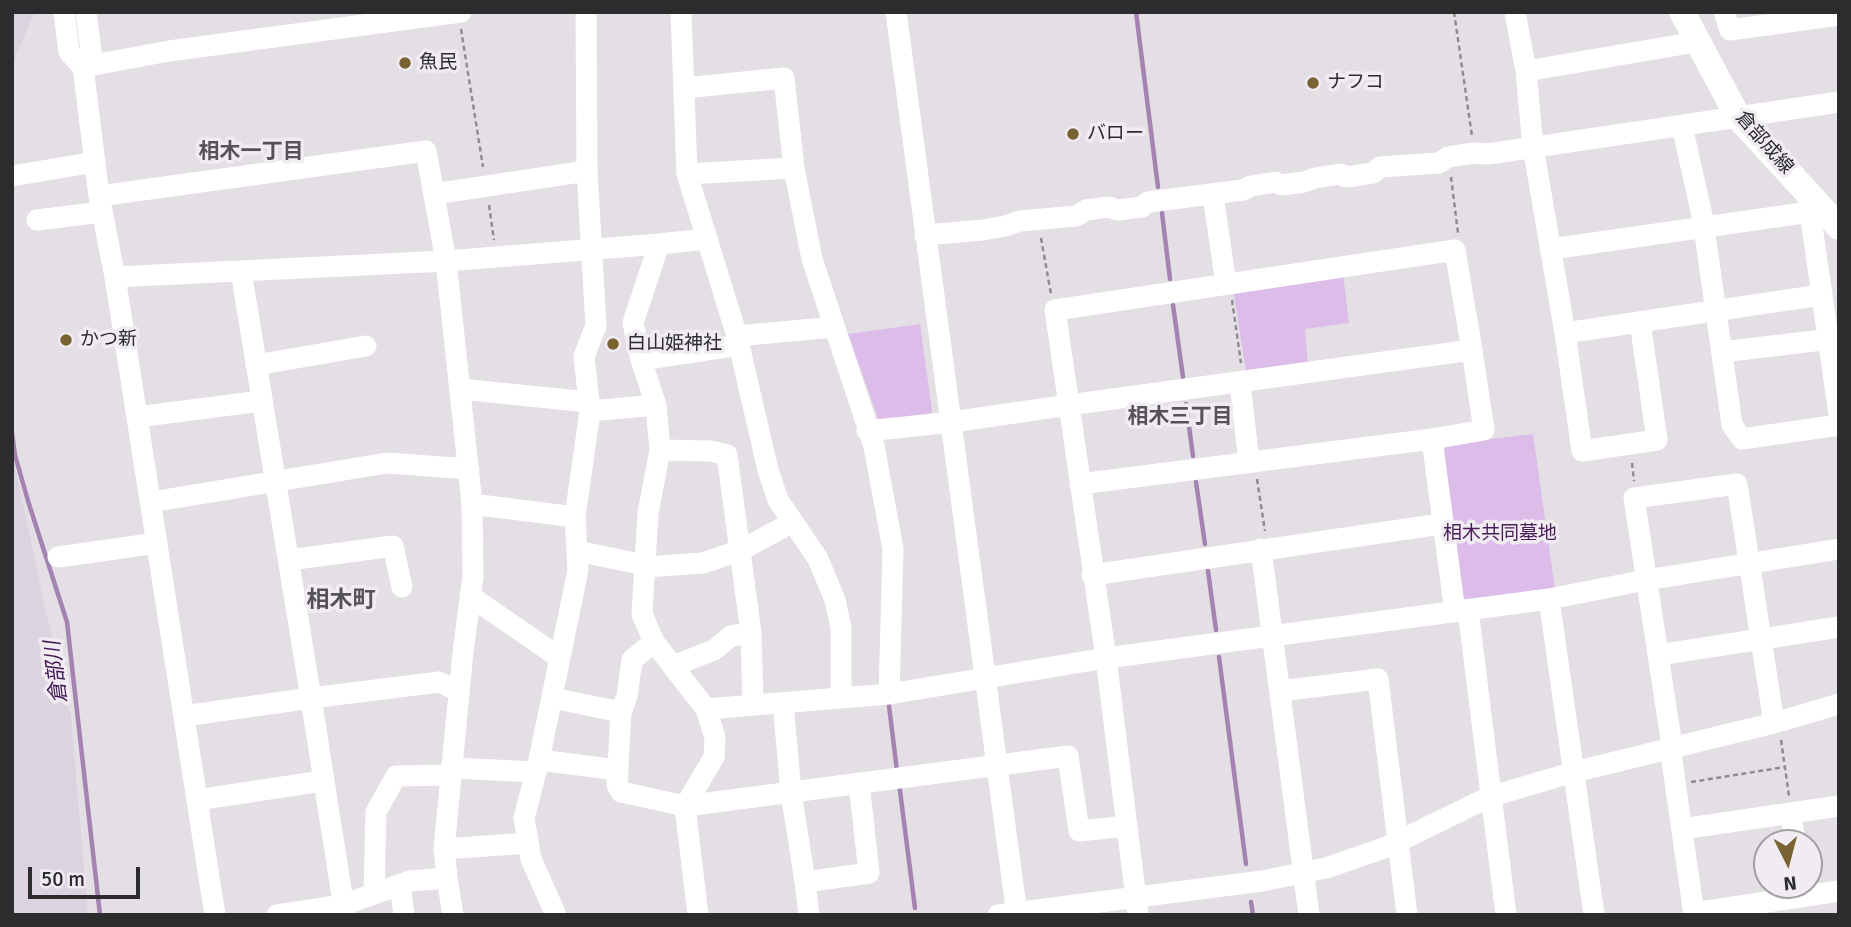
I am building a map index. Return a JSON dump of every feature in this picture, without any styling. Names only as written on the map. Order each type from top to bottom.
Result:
[{"type":"main road","name":"倉部成線","points":[[1682,12],[1738,117],[1813,207],[1839,227]]},
{"type":"street","points":[[64,12],[69,52],[88,66],[307,22],[460,12]]},
{"type":"street","points":[[86,12],[95,162],[215,915]]},
{"type":"street","points":[[556,915],[531,859],[524,818],[578,570],[575,517],[589,406],[584,356],[596,326],[587,171],[586,12]]},
{"type":"street","points":[[681,12],[687,174],[738,341],[763,450],[778,500],[818,559],[835,600],[841,627],[841,698]]},
{"type":"street","points":[[896,12],[985,678],[1011,914],[1137,906],[1326,868],[1398,841],[1491,796],[1839,704]]},
{"type":"street","points":[[1515,12],[1525,71],[1533,147],[1565,332],[1582,451],[1657,440],[1640,322]]},
{"type":"street","points":[[1724,12],[1730,30],[1839,15]]},
{"type":"street","points":[[1525,71],[1696,42]]},
{"type":"street","points":[[684,88],[784,78],[794,168],[812,259],[874,446],[893,549],[888,694]]},
{"type":"street","points":[[925,235],[983,230],[1038,219],[1076,216],[1086,210],[1109,207],[1117,210],[1142,207],[1148,202],[1243,191],[1251,186],[1275,182],[1282,185],[1339,174],[1347,177],[1373,173],[1380,167],[1439,163],[1448,157],[1488,154],[1839,102]]},
{"type":"street","points":[[1682,126],[1704,228],[1732,425],[1742,439],[1839,425]]},
{"type":"street","points":[[37,220],[101,204],[426,151],[446,261],[472,504],[473,576],[444,849],[453,915]]},
{"type":"street","points":[[12,176],[95,162]]},
{"type":"street","points":[[687,174],[794,168]]},
{"type":"street","points":[[434,194],[587,171]]},
{"type":"street","points":[[1213,195],[1228,283]]},
{"type":"street","points":[[1551,249],[1704,228],[1813,207],[1821,295],[1833,339],[1839,414]]},
{"type":"street","points":[[115,277],[446,261],[707,239]]},
{"type":"street","points":[[659,244],[633,323],[641,360],[656,405],[660,450],[648,513],[642,614],[654,642],[706,709],[715,737],[714,757],[685,806],[698,915]]},
{"type":"street","points":[[1080,484],[1484,430],[1455,250],[1055,310],[1092,575],[1106,658],[1137,906]]},
{"type":"street","points":[[241,271],[344,910]]},
{"type":"street","points":[[1565,332],[1821,295]]},
{"type":"street","points":[[641,360],[738,341],[834,327]]},
{"type":"street","points":[[1722,352],[1833,339]]},
{"type":"street","points":[[256,365],[366,346]]},
{"type":"street","points":[[867,431],[952,422],[1472,350]]},
{"type":"street","points":[[1242,383],[1252,461]]},
{"type":"street","points":[[460,389],[589,406],[656,405]]},
{"type":"street","points":[[137,417],[261,401]]},
{"type":"street","points":[[1432,439],[1441,524],[1461,611],[1491,796],[1506,915]]},
{"type":"street","points":[[660,450],[727,455],[763,450]]},
{"type":"street","points":[[727,455],[751,633],[753,705]]},
{"type":"street","points":[[150,502],[387,463],[469,469]]},
{"type":"street","points":[[1776,722],[1737,484],[1634,498],[1694,914],[1795,899]]},
{"type":"street","points":[[472,504],[575,517]]},
{"type":"street","points":[[577,551],[645,566],[703,563],[741,550],[793,522]]},
{"type":"street","points":[[1092,575],[1441,524]]},
{"type":"street","points":[[58,557],[157,543]]},
{"type":"street","points":[[289,560],[393,546],[402,587]]},
{"type":"street","points":[[1264,549],[1309,915]]},
{"type":"street","points":[[706,709],[888,694],[1106,658],[1549,599],[1646,580],[1839,549]]},
{"type":"street","points":[[471,596],[560,658]]},
{"type":"street","points":[[1549,599],[1594,915]]},
{"type":"street","points":[[1658,655],[1839,627]]},
{"type":"street","points":[[673,666],[714,650],[731,636],[751,633]]},
{"type":"street","points":[[654,642],[632,660],[627,696],[621,712],[617,785],[621,792],[685,806],[1068,756],[1079,831],[1126,826]]},
{"type":"street","points":[[1280,691],[1378,679],[1407,915]]},
{"type":"street","points":[[184,716],[439,682],[459,691]]},
{"type":"street","points":[[552,698],[621,712]]},
{"type":"street","points":[[783,703],[791,792],[809,915]]},
{"type":"street","points":[[374,894],[376,812],[396,776],[537,766],[618,770]]},
{"type":"street","points":[[197,800],[322,781]]},
{"type":"street","points":[[805,882],[869,873],[859,783]]},
{"type":"street","points":[[1682,829],[1839,806]]},
{"type":"street","points":[[1791,813],[1794,829]]},
{"type":"street","points":[[444,849],[528,843]]},
{"type":"street","points":[[277,915],[344,910],[374,894],[410,881],[447,878]]},
{"type":"street","points":[[400,885],[404,915]]},
{"type":"path","points":[[460,12],[497,257]]},
{"type":"path","points":[[1454,12],[1475,153]]},
{"type":"path","points":[[1448,157],[1459,242],[1455,250]]},
{"type":"path","points":[[1038,219],[1055,310]]},
{"type":"path","points":[[1228,283],[1242,383]]},
{"type":"path","points":[[1629,444],[1636,498]]},
{"type":"path","points":[[1252,461],[1264,549]]},
{"type":"path","points":[[1776,722],[1791,813]]},
{"type":"path","points":[[1676,784],[1785,767]]},
{"type":"shaded area","points":[[12,12],[35,12],[12,70]]},
{"type":"shaded area","points":[[12,452],[71,718],[88,915],[12,915]]},
{"type":"green space","points":[[1343,273],[1349,323],[1305,329],[1308,364],[1246,372],[1233,288]]},
{"type":"green space","points":[[920,324],[932,411],[927,419],[885,424],[878,418],[848,334]]},
{"type":"green space","name":"相木共同墓地","points":[[1533,434],[1555,589],[1466,599],[1460,595],[1441,452],[1450,444]]},
{"type":"waterway","points":[[1136,12],[1158,187]]},
{"type":"waterway","points":[[1162,213],[1170,279]]},
{"type":"waterway","points":[[1173,305],[1183,377]]},
{"type":"waterway","points":[[1186,404],[1193,456]]},
{"type":"waterway","name":"倉部川","points":[[12,433],[15,455],[28,501],[67,622],[100,915]]},
{"type":"waterway","points":[[1196,482],[1205,544]]},
{"type":"waterway","points":[[1208,571],[1216,630]]},
{"type":"waterway","points":[[1219,657],[1246,864]]},
{"type":"waterway","points":[[889,706],[897,771]]},
{"type":"waterway","points":[[899,783],[915,908]]},
{"type":"waterway","points":[[1251,902],[1253,915]]},
{"type":"place","name":"魚民","points":[[405,63]]},
{"type":"place","name":"ナフコ","points":[[1313,83]]},
{"type":"place","name":"バロー","points":[[1073,134]]},
{"type":"place","name":"かつ新","points":[[66,340]]},
{"type":"place","name":"白山姫神社","points":[[613,344]]},
{"type":"district","name":"相木一丁目","points":[[251,152]]},
{"type":"district","name":"相木三丁目","points":[[1180,417]]},
{"type":"district","name":"相木町","points":[[341,601]]}]
